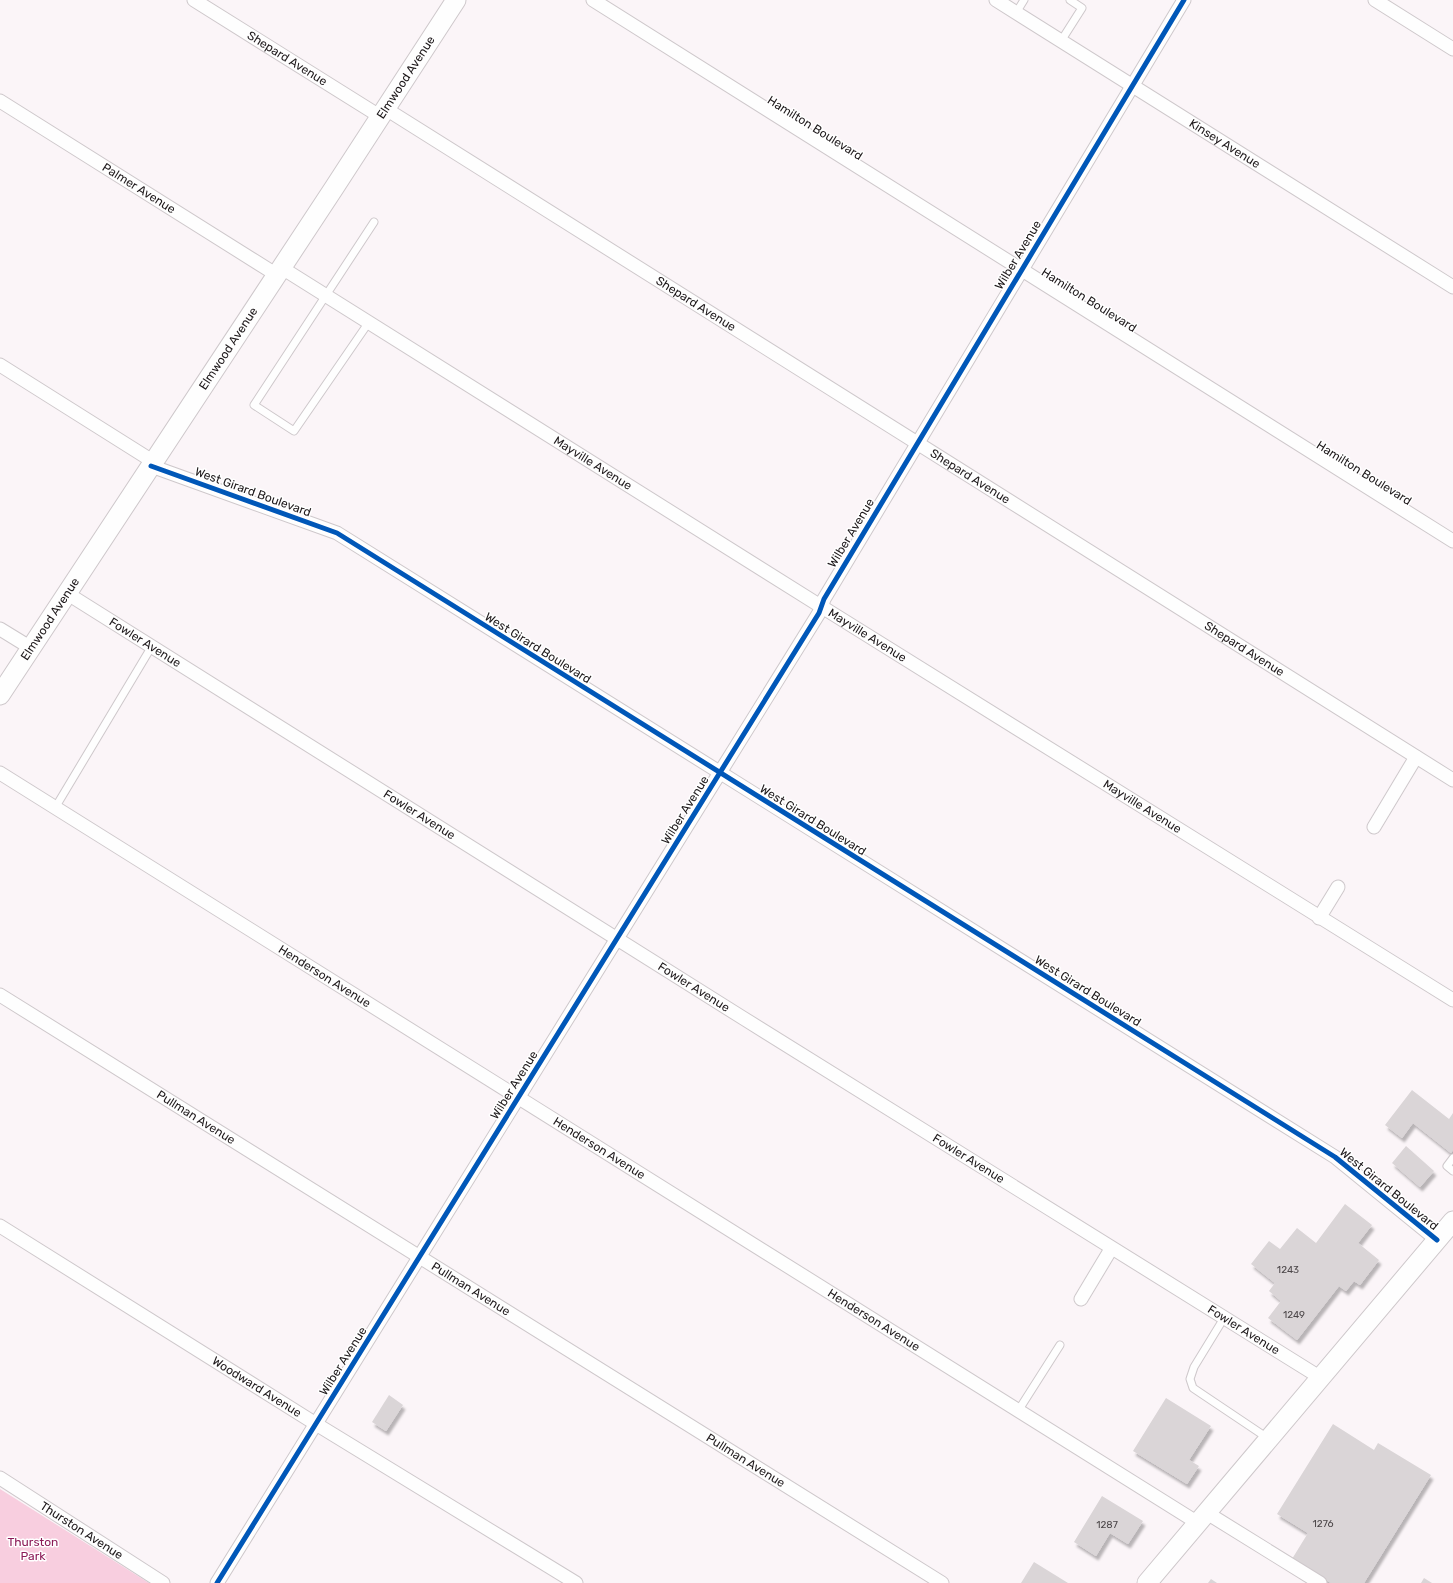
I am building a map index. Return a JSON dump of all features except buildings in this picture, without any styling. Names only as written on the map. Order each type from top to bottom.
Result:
[{"type":"street","name":"Shepard Avenue","points":[[194,0],[383,113],[917,442],[1453,780]]},
{"type":"street","name":"Elmwood Avenue","points":[[0,695],[280,272],[456,0]]},
{"type":"street","name":"Hamilton Boulevard","points":[[595,0],[1453,541]]},
{"type":"street","name":"Kinsey Avenue","points":[[996,0],[1453,287]]},
{"type":"street","name":"Wilber Avenue","points":[[217,1583],[822,607],[824,599],[917,442],[1184,0]]},
{"type":"street","points":[[1375,0],[1453,49]]},
{"type":"street","name":"Palmer Avenue","points":[[0,101],[280,272]]},
{"type":"street","name":"Mayville Avenue","points":[[280,272],[325,295],[369,322],[1319,918],[1453,1000]]},
{"type":"street","name":"West Girard Boulevard","points":[[0,365],[153,464],[336,533],[1335,1157],[1437,1240]]},
{"type":"street","name":"Fowler Avenue","points":[[68,594],[1111,1249],[1321,1378]]},
{"type":"street","points":[[0,629],[31,648]]},
{"type":"street","points":[[1374,827],[1416,757]]},
{"type":"street","name":"Henderson Avenue","points":[[0,773],[1018,1411],[1202,1518],[1320,1583]]},
{"type":"street","points":[[1319,918],[1338,887]]},
{"type":"street","name":"Pullman Avenue","points":[[0,995],[419,1258],[942,1583]]},
{"type":"street","points":[[1147,1583],[1453,1221]]},
{"type":"street","name":"Woodward Avenue","points":[[0,1226],[316,1424],[576,1583]]},
{"type":"street","points":[[1081,1299],[1111,1249]]},
{"type":"street","name":"Thurston Avenue","points":[[0,1478],[163,1583]]},
{"type":"lane","points":[[1016,13],[1024,0]]},
{"type":"lane","points":[[1062,41],[1082,8],[1070,0]]},
{"type":"lane","points":[[369,322],[294,431],[254,405],[374,222]]},
{"type":"lane","points":[[55,808],[152,646]]},
{"type":"lane","points":[[1453,1158],[1447,1166],[1453,1171]]},
{"type":"lane","points":[[1224,1318],[1194,1367],[1190,1379],[1193,1388],[1269,1439]]},
{"type":"lane","points":[[1018,1411],[1060,1345]]},
{"type":"green space","name":"Thurston Park","points":[[0,1489],[149,1583],[0,1583]]},
{"type":"cycle path","points":[[217,1583],[819,613],[824,599],[1184,0]]},
{"type":"cycle path","points":[[151,466],[337,533],[1335,1157],[1437,1240]]}]
